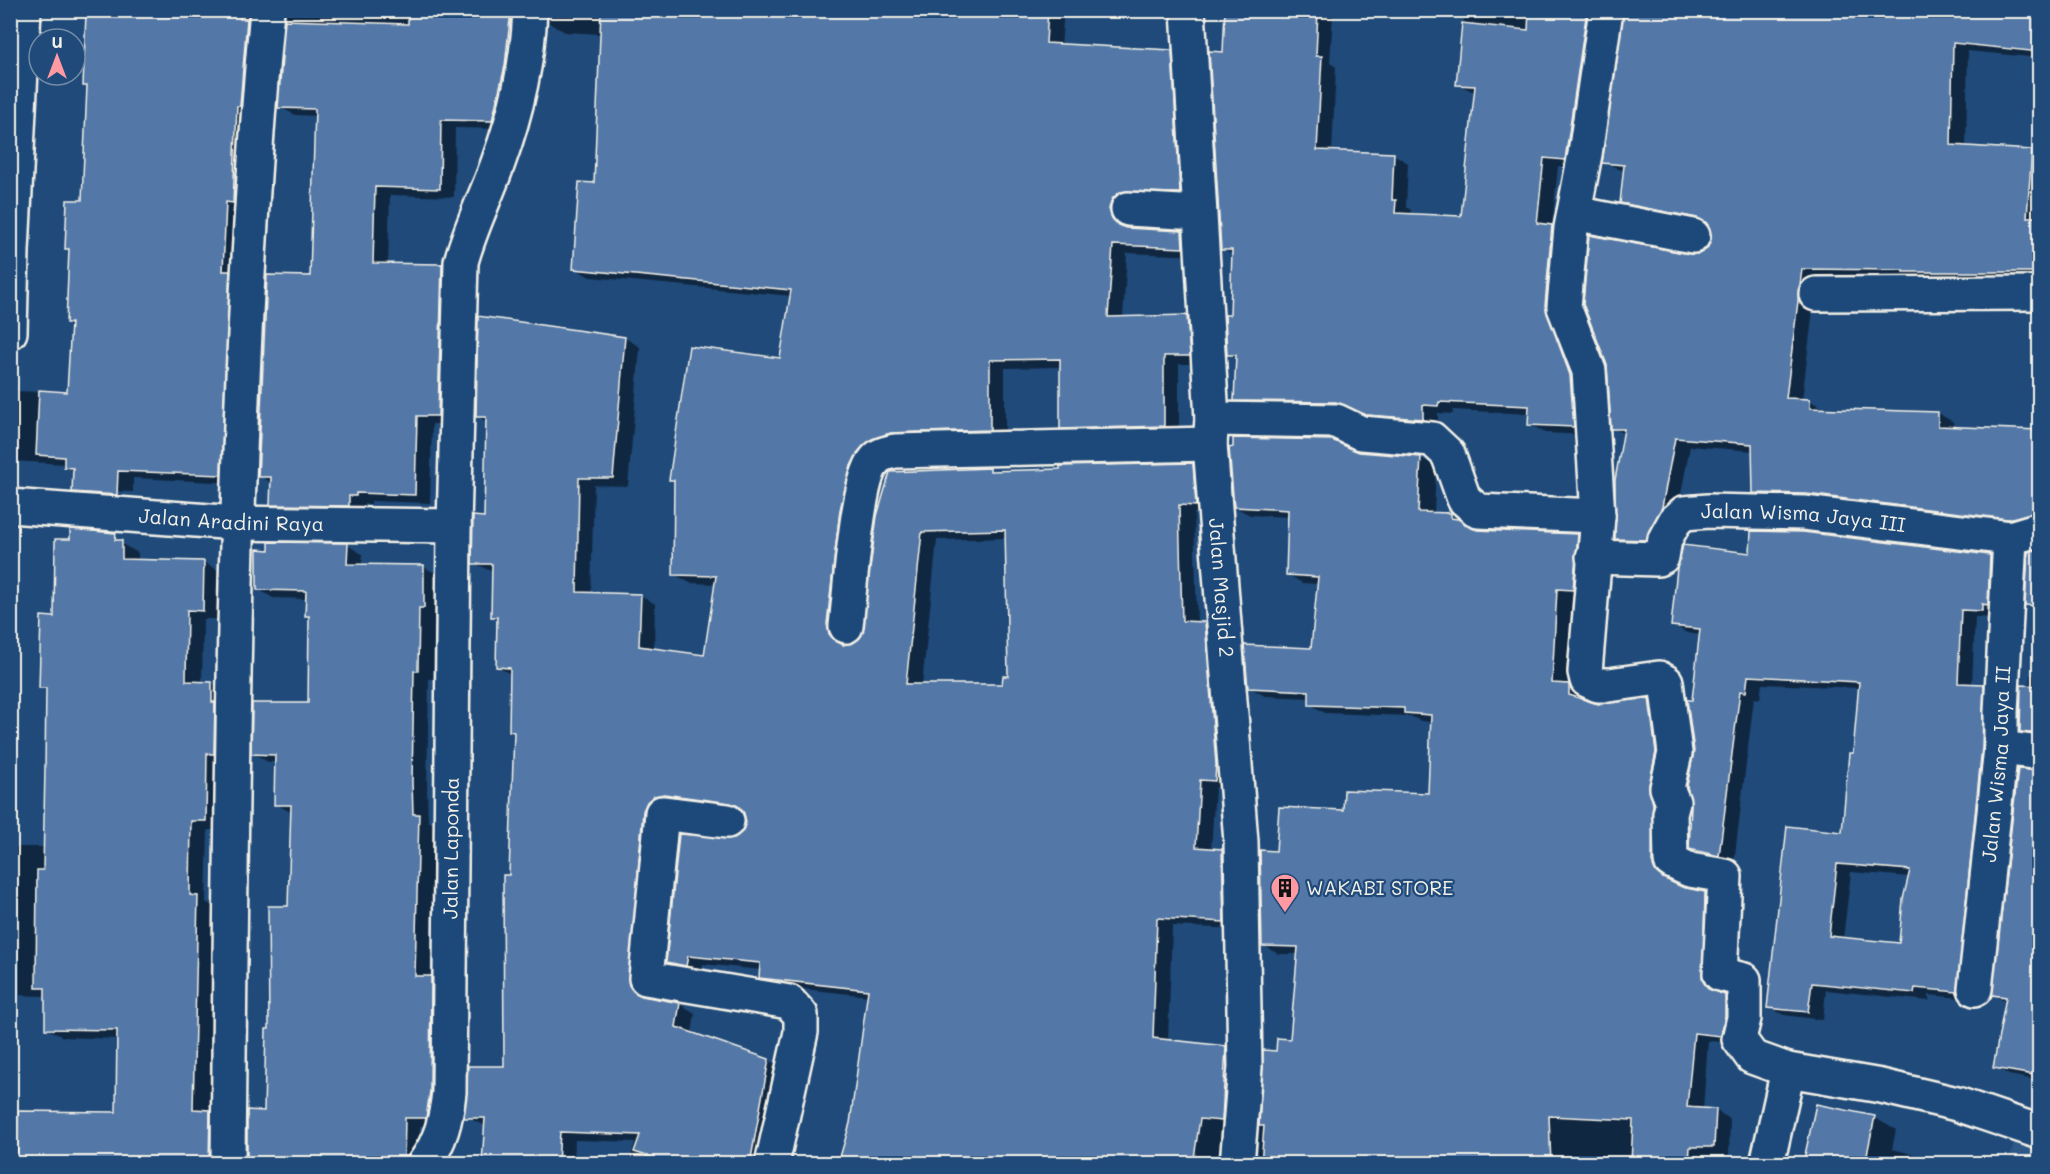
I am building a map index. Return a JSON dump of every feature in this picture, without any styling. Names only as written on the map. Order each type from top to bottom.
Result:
[{"type":"street","points":[[10,332],[24,10]]},
{"type":"street","points":[[228,1164],[236,523],[252,169],[267,10]]},
{"type":"street","name":"Jalan Laponda","points":[[424,1164],[437,1147],[446,1120],[449,1092],[454,526],[461,262],[467,238],[498,164],[518,104],[530,10]]},
{"type":"street","name":"Jalan Masjid 2","points":[[1188,10],[1211,432],[1241,842],[1245,1067],[1237,1164]]},
{"type":"street","points":[[1606,10],[1566,264],[1564,307],[1589,371],[1598,516],[1585,672],[1587,680],[1598,685],[1659,678],[1666,682],[1675,753],[1667,788],[1673,802],[1670,814],[1671,861],[1690,870],[1725,876],[1720,974],[1744,980],[1744,1018],[1739,1039],[1752,1058],[1788,1070],[1881,1086],[1957,1104],[2040,1132]]},
{"type":"street","points":[[1128,209],[1199,213]]},
{"type":"street","points":[[1574,213],[1693,236]]},
{"type":"street","points":[[1816,294],[2040,293]]},
{"type":"street","points":[[846,626],[863,491],[874,461],[882,454],[895,451],[1211,432],[1336,421],[1361,433],[1432,439],[1448,454],[1464,499],[1478,511],[1598,516]]},
{"type":"street","name":"Jalan Aradini Raya","points":[[10,506],[236,523],[454,526]]},
{"type":"street","name":"Jalan Wisma Jaya III","points":[[1593,557],[1658,559],[1662,557],[1665,539],[1675,521],[1684,513],[1708,511],[1804,513],[2025,533]]},
{"type":"street","name":"Jalan Wisma Jaya II","points":[[1975,989],[2001,748],[2001,712],[2025,533]]},
{"type":"street","points":[[2001,748],[2040,753]]},
{"type":"street","points":[[727,821],[662,813],[646,978],[789,1002],[801,1015],[801,1032],[772,1164]]},
{"type":"street","points":[[1767,1164],[1788,1070]]},
{"type":"shaded area","points":[[2017,1132],[2039,1138],[2039,1163],[2008,1164]]},
{"type":"building","points":[[183,10],[241,10],[240,19],[247,19],[240,106],[237,106],[233,203],[226,202],[223,271],[230,271],[221,475],[118,471],[117,495],[72,492],[73,468],[64,467],[64,457],[36,455],[39,390],[67,392],[71,323],[66,323],[69,249],[65,249],[67,200],[82,200],[87,87],[86,13],[183,17]]},
{"type":"building","points":[[408,10],[511,10],[505,66],[492,121],[441,120],[440,189],[375,187],[373,263],[442,264],[438,416],[417,416],[415,495],[356,493],[356,496],[349,496],[349,506],[270,505],[271,477],[258,477],[267,275],[310,276],[315,109],[278,108],[285,20],[408,24]]},
{"type":"building","points":[[601,10],[1048,10],[1046,43],[1172,50],[1180,193],[1120,192],[1112,199],[1109,209],[1118,225],[1126,228],[1182,231],[1183,248],[1113,245],[1108,317],[1187,315],[1190,356],[1164,356],[1164,426],[1060,429],[1060,359],[990,360],[990,430],[891,433],[872,439],[859,451],[851,466],[840,510],[827,624],[829,634],[843,645],[853,643],[861,636],[877,516],[890,472],[990,468],[990,471],[1060,469],[1060,466],[1193,463],[1196,506],[1179,505],[1182,621],[1205,622],[1216,764],[1215,781],[1200,780],[1196,847],[1222,849],[1224,922],[1157,918],[1153,1038],[1226,1046],[1222,1121],[1200,1119],[1193,1164],[838,1164],[850,1123],[868,990],[759,978],[760,963],[688,956],[686,966],[666,962],[679,834],[734,838],[742,832],[746,823],[744,813],[738,806],[730,803],[664,794],[654,796],[647,802],[643,811],[629,985],[634,992],[642,996],[680,1003],[676,1027],[769,1059],[750,1164],[673,1164],[634,1152],[640,1135],[560,1132],[558,1164],[482,1164],[485,1118],[464,1118],[468,1066],[504,1066],[503,875],[509,875],[514,732],[509,731],[510,668],[496,667],[497,617],[491,617],[492,564],[472,564],[473,516],[484,517],[486,417],[476,417],[478,316],[625,337],[613,478],[579,478],[577,592],[641,594],[639,646],[704,655],[716,576],[673,575],[674,480],[669,480],[689,346],[780,358],[791,290],[573,269],[579,182],[594,183]],"holes":[[[1005,530],[1008,676],[1003,676],[1002,684],[906,684],[922,532]]]},
{"type":"building","points":[[1225,10],[1318,10],[1316,56],[1322,56],[1317,150],[1394,153],[1392,200],[1396,200],[1395,213],[1461,216],[1475,86],[1456,85],[1462,23],[1528,30],[1529,10],[1587,10],[1565,160],[1544,158],[1537,223],[1552,225],[1545,306],[1570,375],[1574,427],[1528,425],[1529,406],[1439,402],[1438,406],[1423,405],[1423,419],[1366,415],[1336,402],[1234,401],[1236,355],[1227,355],[1225,315],[1230,315],[1232,250],[1221,250],[1209,51],[1223,52]]},
{"type":"building","points":[[1624,10],[2040,10],[2040,52],[1953,43],[1951,145],[2032,150],[2027,217],[2040,217],[2040,272],[1802,269],[1786,398],[1810,399],[1810,408],[1938,412],[1938,426],[2040,430],[2040,511],[2008,519],[1806,494],[1753,493],[1752,444],[1675,438],[1662,507],[1646,540],[1615,539],[1615,480],[1624,429],[1611,429],[1607,365],[1583,304],[1589,235],[1690,254],[1699,254],[1707,249],[1711,239],[1710,229],[1706,222],[1697,218],[1620,203],[1624,165],[1602,163]]},
{"type":"building","points":[[1233,438],[1332,440],[1359,452],[1421,457],[1418,512],[1451,513],[1451,518],[1458,519],[1477,530],[1578,534],[1573,590],[1557,589],[1552,683],[1569,684],[1569,695],[1598,704],[1649,698],[1656,752],[1649,785],[1653,804],[1652,862],[1656,872],[1663,878],[1682,887],[1705,892],[1703,981],[1708,989],[1725,995],[1725,1016],[1721,1036],[1694,1033],[1687,1107],[1716,1109],[1714,1147],[1690,1147],[1689,1164],[1631,1164],[1633,1120],[1549,1116],[1551,1164],[1261,1164],[1264,1126],[1259,1126],[1263,1050],[1276,1051],[1277,1038],[1290,1039],[1298,947],[1262,946],[1260,850],[1276,851],[1279,807],[1343,810],[1344,790],[1428,793],[1431,715],[1404,713],[1404,708],[1309,705],[1309,691],[1248,688],[1244,645],[1311,648],[1318,577],[1286,575],[1288,510],[1234,507],[1229,448],[1233,447]]},
{"type":"building","points":[[70,529],[116,533],[115,540],[122,540],[122,559],[204,561],[203,611],[187,610],[186,681],[212,682],[212,702],[215,702],[214,754],[207,754],[206,821],[191,821],[190,895],[198,896],[193,1109],[210,1110],[209,1164],[17,1164],[18,1111],[116,1112],[117,1030],[45,1029],[45,988],[36,988],[37,870],[43,870],[45,767],[46,688],[39,688],[41,616],[54,617],[55,539],[70,539]]},
{"type":"building","points":[[1751,531],[1803,532],[1990,555],[1988,605],[1982,604],[1982,611],[1961,610],[1958,683],[1984,684],[1982,747],[1957,992],[1915,988],[1914,993],[1812,983],[1808,1012],[1767,1008],[1787,826],[1842,832],[1849,753],[1853,753],[1859,682],[1748,676],[1746,692],[1740,691],[1719,856],[1689,849],[1691,806],[1687,786],[1694,751],[1687,700],[1692,700],[1700,629],[1671,626],[1677,568],[1683,545],[1750,553]],"holes":[[[1837,864],[1910,870],[1903,899],[1899,943],[1829,936]]]},
{"type":"building","points":[[269,542],[348,543],[347,564],[424,565],[424,608],[419,608],[418,671],[414,671],[412,782],[413,814],[419,814],[415,976],[431,976],[430,1091],[426,1118],[405,1118],[404,1164],[247,1164],[247,1110],[264,1111],[266,1029],[269,1029],[268,906],[288,906],[291,805],[274,805],[275,755],[251,754],[252,703],[308,703],[309,616],[305,616],[306,591],[257,590],[257,549],[269,550]]},
{"type":"building","points":[[2040,549],[2040,606],[2025,605],[2028,552]]},
{"type":"building","points":[[2021,685],[2040,686],[2040,734],[2020,732]]},
{"type":"building","points":[[2018,769],[2040,771],[2040,1076],[1993,1068],[2006,997],[1992,995]]},
{"type":"building","points":[[1816,1104],[1875,1116],[1865,1164],[1803,1164]]},
{"type":"place","name":"WAKABI STORE","points":[[1285,914]]}]
